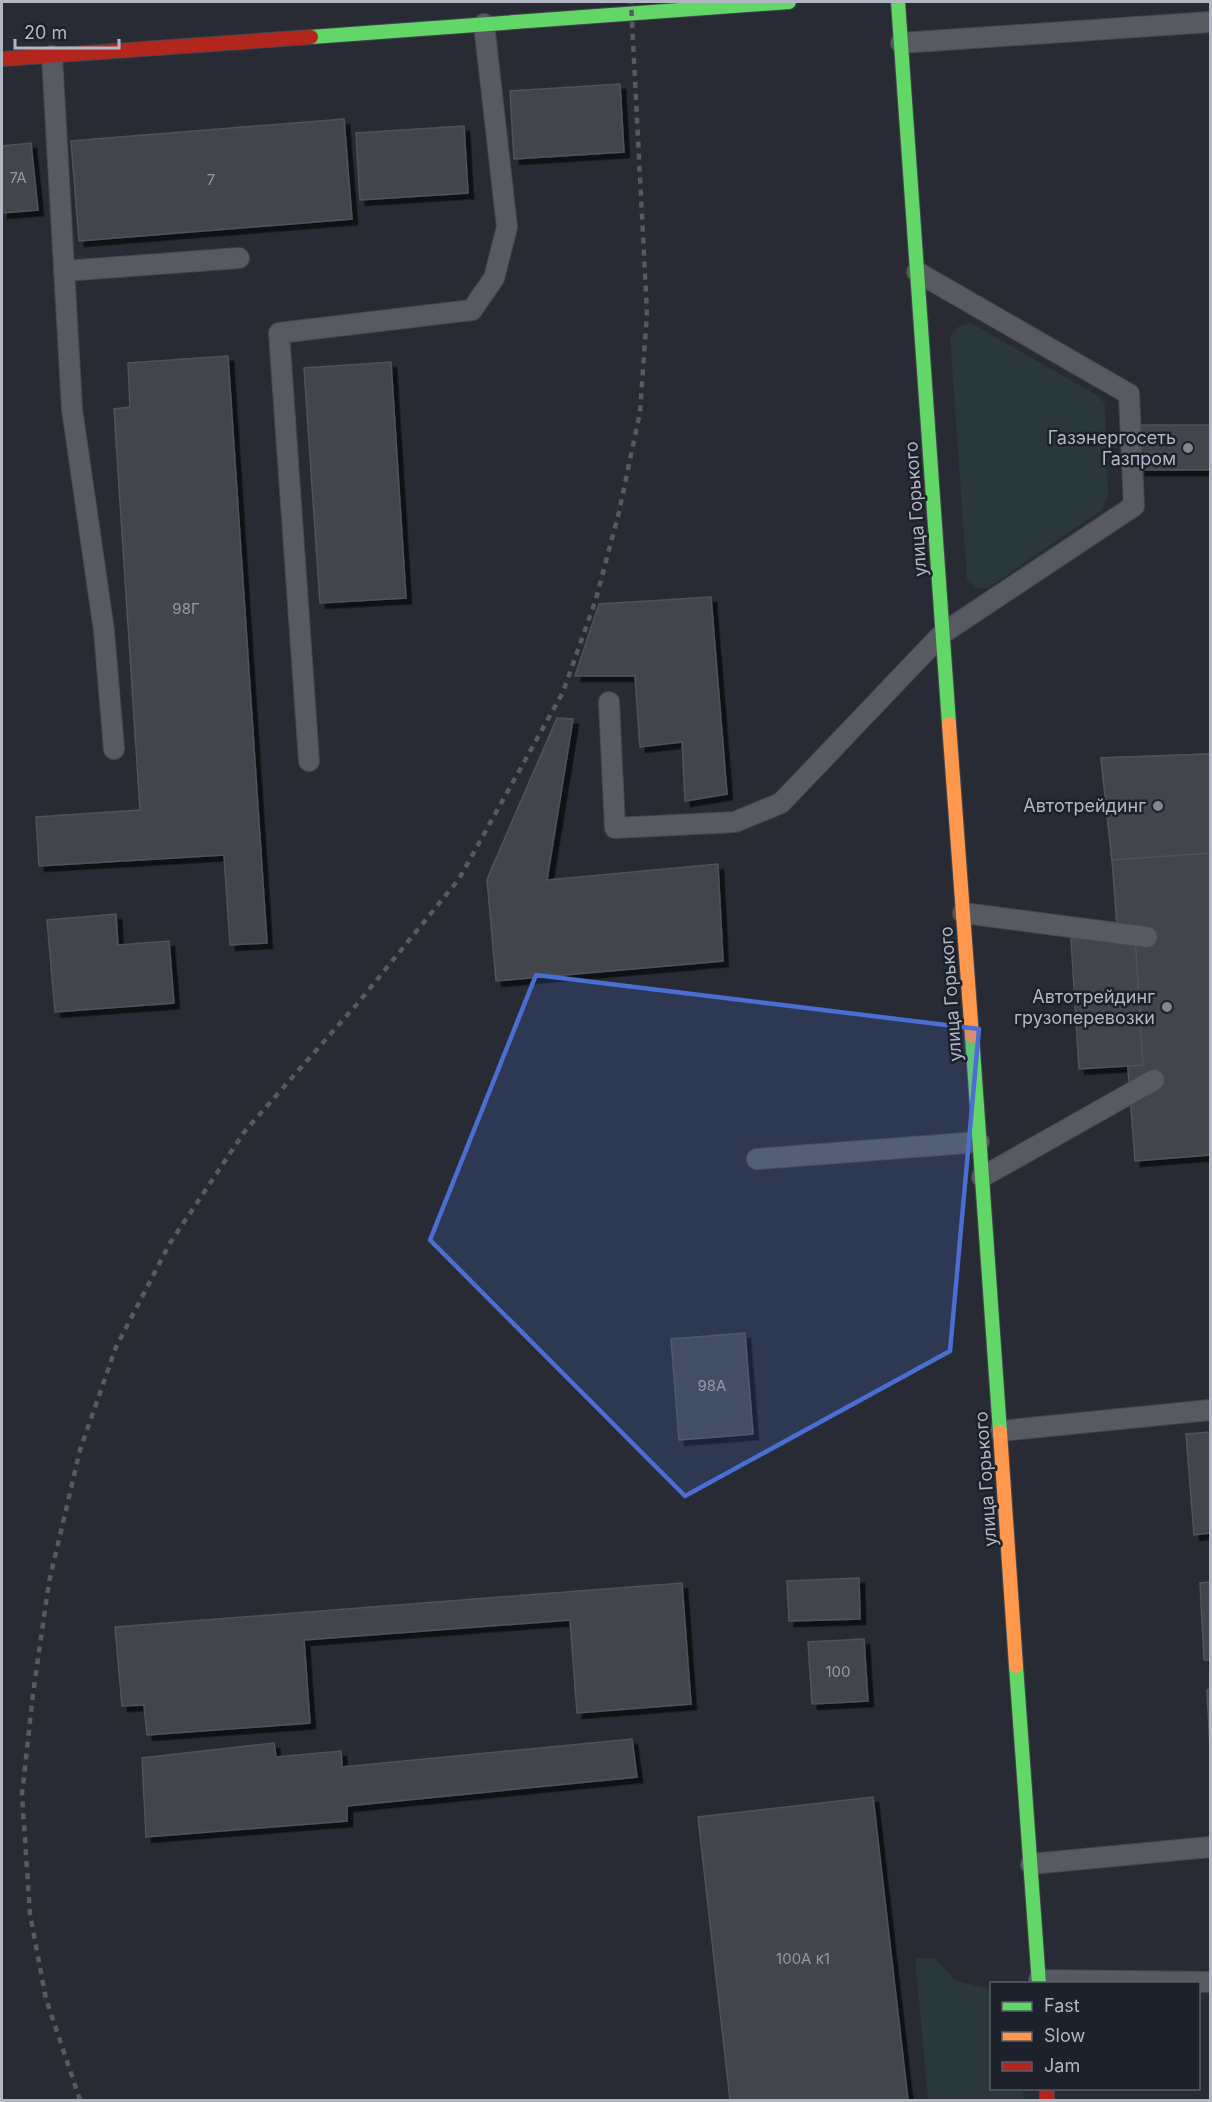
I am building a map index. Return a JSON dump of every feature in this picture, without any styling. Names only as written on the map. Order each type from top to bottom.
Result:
[{"type":"street","points":[[2,59],[789,2]]},
{"type":"street","name":"улица Горького","points":[[898,2],[1039,1982]]},
{"type":"lane","points":[[901,43],[1210,22]]},
{"type":"lane","points":[[309,761],[279,333],[472,310],[494,278],[507,227],[484,24]]},
{"type":"lane","points":[[52,56],[72,409],[104,631],[114,749]]},
{"type":"lane","points":[[64,271],[239,258]]},
{"type":"lane","points":[[609,702],[615,828],[735,822],[781,803],[943,633],[1134,506],[1129,394],[917,272]]},
{"type":"lane","points":[[963,913],[1147,937]]},
{"type":"lane","points":[[982,1178],[1154,1080]]},
{"type":"lane","points":[[757,1159],[979,1143]]},
{"type":"lane","points":[[1000,1431],[1210,1410]]},
{"type":"lane","points":[[1031,1864],[1210,1847]]},
{"type":"lane","points":[[1039,1982],[1210,1982]]},
{"type":"highlighted area","points":[[536,975],[979,1029],[950,1351],[685,1496],[430,1240]]},
{"type":"shaded area","points":[[971,323],[1095,394],[1105,405],[1108,496],[1102,510],[988,588],[976,588],[967,580],[950,336],[959,326]]},
{"type":"shaded area","points":[[915,1958],[935,1958],[955,1980],[990,1990],[990,2090],[1022,2090],[1024,2100],[928,2100]]},
{"type":"building","points":[[620,84],[624,152],[514,159],[510,91]]},
{"type":"building","points":[[344,119],[352,219],[79,241],[71,141]]},
{"type":"building","points":[[464,126],[468,193],[360,200],[356,133]]},
{"type":"building","points":[[31,143],[38,210],[2,213],[2,146]]},
{"type":"building","points":[[228,356],[267,943],[230,945],[224,855],[39,866],[36,817],[140,810],[114,409],[130,407],[128,363]]},
{"type":"building","points":[[391,362],[406,598],[320,603],[304,368]]},
{"type":"building","points":[[1140,425],[1210,425],[1210,470],[1140,470]]},
{"type":"building","points":[[711,597],[727,794],[685,801],[682,742],[640,747],[635,676],[575,676],[599,604]]},
{"type":"building","points":[[557,718],[573,719],[547,880],[718,864],[723,961],[496,981],[487,879]]},
{"type":"building","name":"Автотрейдинг грузоперевозки","points":[[1210,754],[1210,1155],[1135,1161],[1112,860],[1101,758]]},
{"type":"building","name":"Автотрейдинг","points":[[1210,754],[1210,853],[1112,860],[1101,758]]},
{"type":"building","points":[[116,914],[118,945],[169,941],[174,1003],[55,1012],[47,920]]},
{"type":"building","points":[[1135,935],[1143,1065],[1079,1069],[1071,939]]},
{"type":"building","points":[[745,1333],[753,1434],[679,1440],[671,1339]]},
{"type":"building","points":[[1210,1432],[1210,1533],[1194,1535],[1186,1434]]},
{"type":"building","points":[[859,1578],[860,1619],[789,1621],[787,1581]]},
{"type":"building","points":[[1210,1582],[1210,1660],[1204,1660],[1200,1583]]},
{"type":"building","points":[[682,1583],[691,1704],[577,1713],[570,1620],[304,1640],[310,1723],[147,1735],[144,1705],[122,1706],[115,1627]]},
{"type":"building","points":[[864,1639],[868,1701],[812,1704],[808,1642]]},
{"type":"building","points":[[1210,1689],[1210,1750],[1207,1690]]},
{"type":"building","points":[[632,1739],[637,1777],[347,1806],[347,1821],[146,1837],[142,1758],[274,1743],[276,1757],[341,1751],[342,1767]]},
{"type":"building","points":[[873,1797],[908,2100],[730,2100],[698,1817]]},
{"type":"railway","points":[[80,2100],[46,1999],[30,1914],[22,1794],[49,1582],[80,1450],[116,1347],[170,1243],[245,1131],[358,1003],[459,879],[563,692],[596,599],[619,512],[640,412],[647,313],[631,2]]},
{"type":"traffic: fast","points":[[311,37],[789,2]]},
{"type":"traffic: fast","points":[[898,2],[949,724]]},
{"type":"traffic: fast","points":[[972,1036],[1000,1432]]},
{"type":"traffic: fast","points":[[1016,1666],[1039,1982]]},
{"type":"traffic: slow","points":[[949,724],[972,1036]]},
{"type":"traffic: slow","points":[[1000,1432],[1016,1666]]},
{"type":"traffic: jam","points":[[2,59],[311,37]]},
{"type":"traffic: jam","points":[[1047,2090],[1047,2100]]},
{"type":"place","name":"Газэнергосеть Газпром","points":[[1188,448]]},
{"type":"place","name":"Автотрейдинг","points":[[1158,806]]},
{"type":"place","name":"Автотрейдинг грузоперевозки","points":[[1167,1007]]}]
